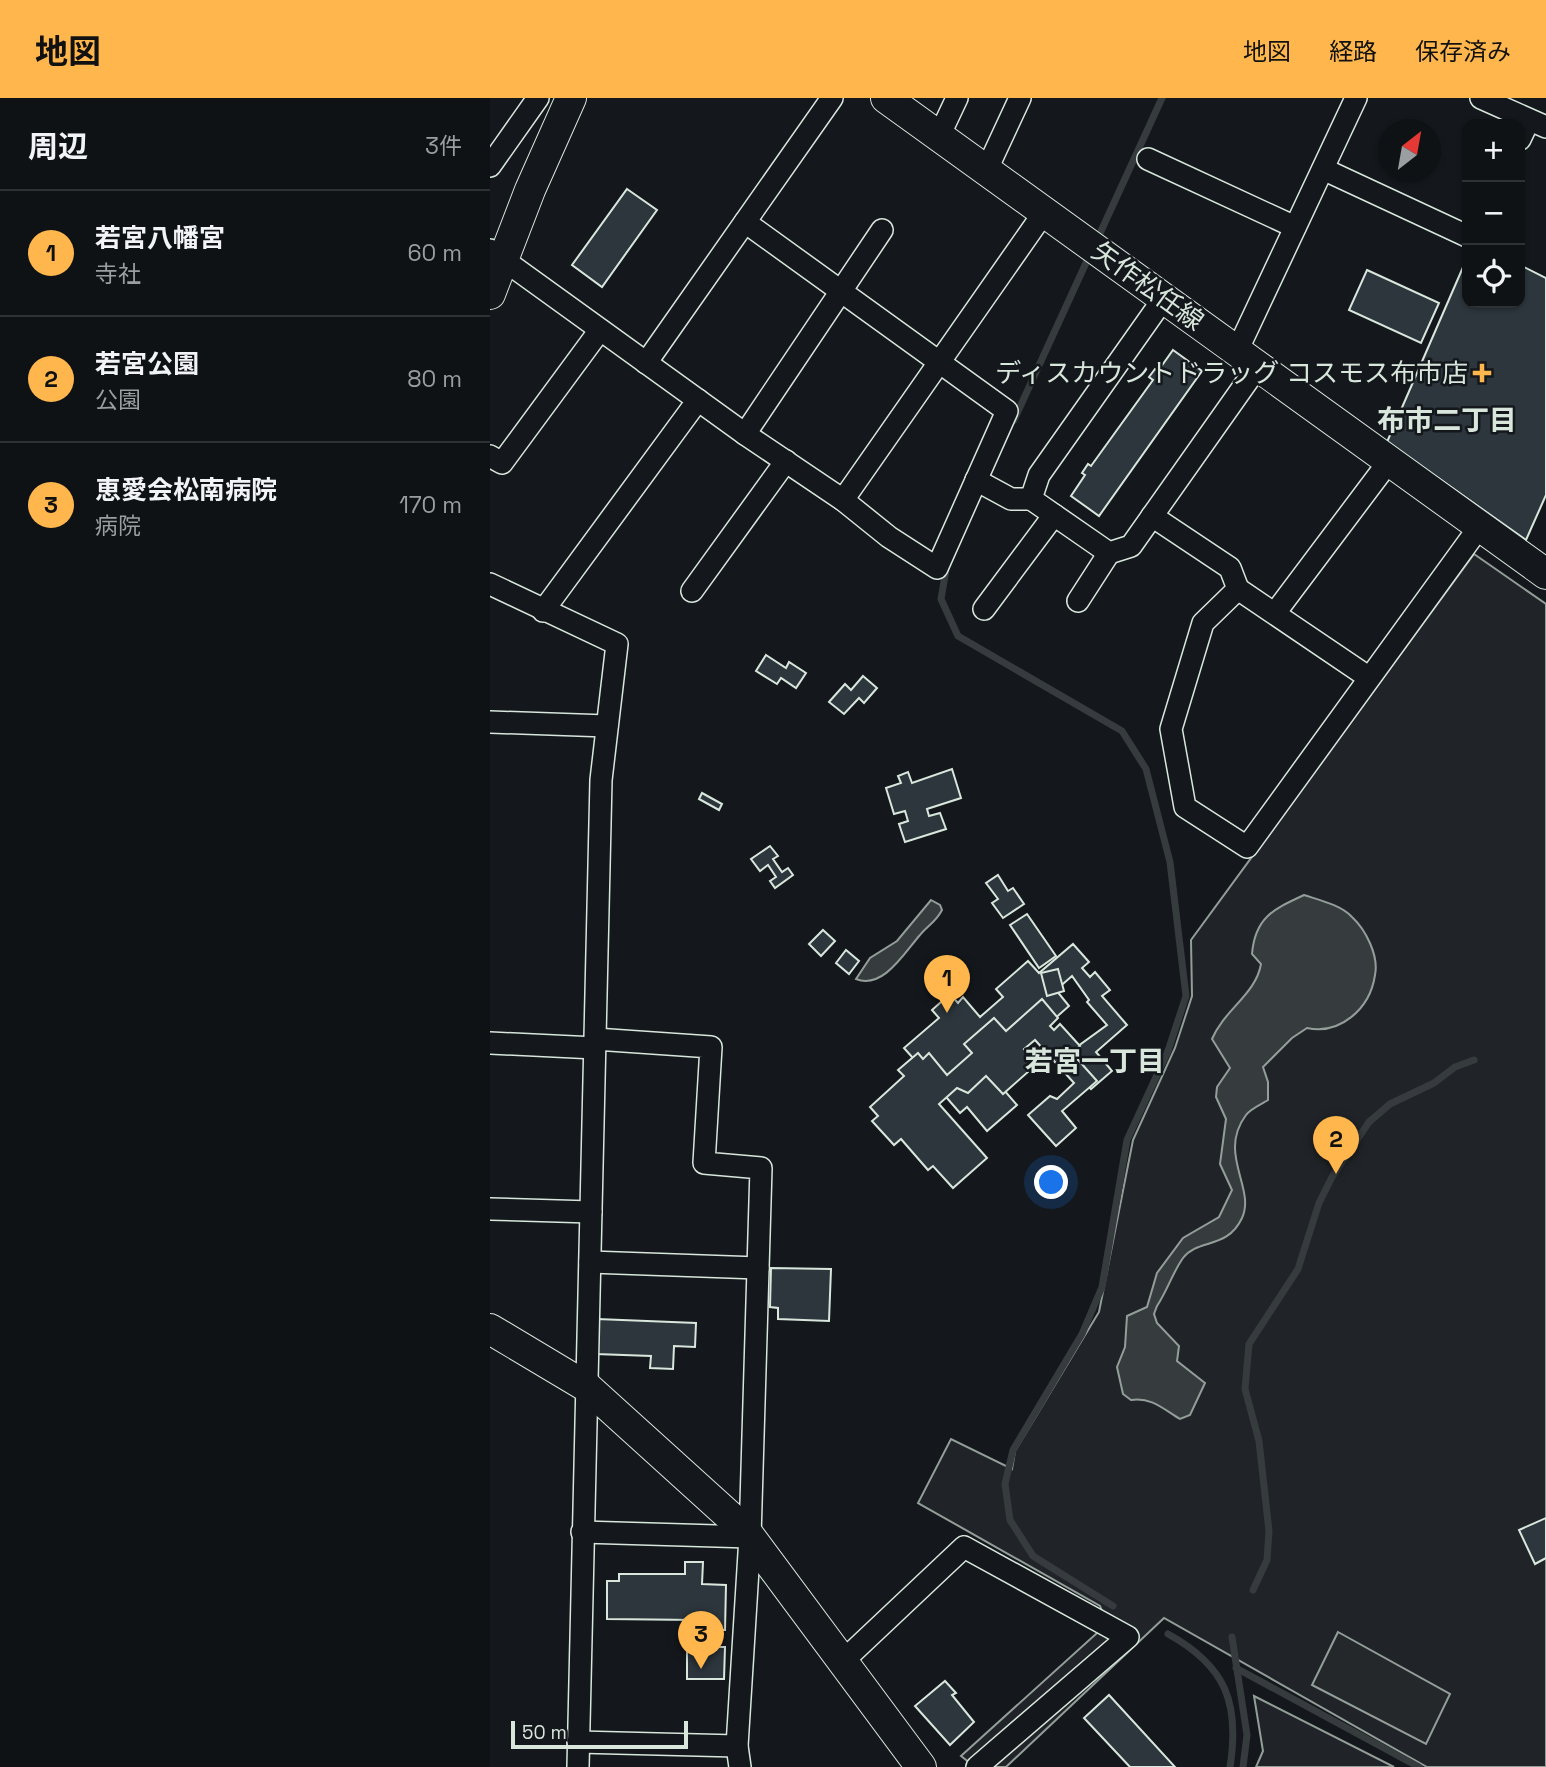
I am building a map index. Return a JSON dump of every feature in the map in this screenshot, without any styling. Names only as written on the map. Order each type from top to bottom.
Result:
[{"type":"street","points":[[490,166],[538,98]]},
{"type":"street","points":[[490,294],[496,255],[570,98]]},
{"type":"street","points":[[646,363],[832,98]]},
{"type":"street","name":"矢作松任線","points":[[886,98],[940,134],[1247,359],[1546,573]]},
{"type":"street","points":[[940,134],[957,98]]},
{"type":"street","points":[[987,169],[1020,98]]},
{"type":"street","points":[[1078,601],[1109,553],[1131,546],[1152,516],[1247,359],[1296,227],[1356,98]]},
{"type":"street","points":[[1481,98],[1532,128]]},
{"type":"street","points":[[1149,159],[1296,227]]},
{"type":"street","points":[[1322,169],[1462,234]]},
{"type":"street","points":[[843,500],[1045,211]]},
{"type":"street","points":[[496,255],[745,434],[843,500],[889,537],[937,568],[982,483],[1007,411],[745,222]]},
{"type":"street","points":[[745,434],[882,230]]},
{"type":"street","points":[[1031,499],[1039,475],[1164,298]]},
{"type":"street","points":[[490,456],[502,463],[600,330]]},
{"type":"street","points":[[543,611],[698,400]]},
{"type":"street","points":[[1275,613],[1390,460]]},
{"type":"street","points":[[692,591],[786,461]]},
{"type":"street","points":[[982,483],[1011,499],[1031,499],[1109,553]]},
{"type":"street","points":[[984,609],[1055,515]]},
{"type":"street","points":[[1152,516],[1230,568],[1238,589],[1368,677]]},
{"type":"street","points":[[1238,589],[1203,623],[1171,729],[1185,807],[1247,847],[1480,526]]},
{"type":"street","points":[[490,584],[617,644],[601,780],[578,1767]]},
{"type":"street","points":[[490,722],[607,726]]},
{"type":"street","points":[[490,1043],[711,1047],[704,1163],[761,1167],[750,1538],[739,1756],[578,1742]]},
{"type":"street","points":[[490,1209],[590,1212]]},
{"type":"street","points":[[590,1262],[758,1268]]},
{"type":"street","points":[[490,1329],[587,1387],[750,1538],[921,1767]]},
{"type":"street","points":[[582,1532],[750,1538]]},
{"type":"street","points":[[842,1662],[964,1546],[1128,1637],[977,1767]]},
{"type":"shaded area","points":[[1474,554],[1546,604],[1546,1767],[1427,1767],[1164,1618],[1006,1767],[975,1767],[961,1756],[1107,1624],[1100,1606],[918,1503],[951,1439],[1012,1469],[1015,1451],[1099,1312],[1133,1140],[1175,1048],[1192,996],[1191,940]]},
{"type":"shaded area","points":[[1304,895],[1336,906],[1357,922],[1373,952],[1375,975],[1367,999],[1352,1017],[1331,1027],[1307,1028],[1292,1038],[1263,1067],[1268,1082],[1268,1100],[1246,1115],[1238,1129],[1235,1143],[1244,1195],[1242,1218],[1229,1235],[1196,1248],[1183,1258],[1157,1306],[1154,1314],[1157,1323],[1179,1346],[1177,1361],[1205,1383],[1190,1415],[1180,1419],[1151,1402],[1131,1400],[1123,1394],[1117,1367],[1125,1347],[1127,1316],[1147,1307],[1157,1273],[1183,1238],[1219,1217],[1232,1190],[1220,1164],[1226,1119],[1216,1097],[1217,1087],[1230,1068],[1212,1039],[1258,975],[1261,964],[1252,954],[1257,931],[1262,923],[1275,910]]},
{"type":"shaded area","points":[[931,900],[940,905],[940,914],[892,968],[875,979],[856,979],[870,958],[897,941]]},
{"type":"shaded area","points":[[1338,1632],[1450,1694],[1426,1744],[1312,1685]]},
{"type":"shaded area","points":[[1254,1696],[1394,1767],[1256,1767],[1263,1751]]},
{"type":"building","points":[[627,189],[657,210],[602,287],[572,265]]},
{"type":"building","name":"ディスカウントドラッグ コスモス布市店","points":[[1525,268],[1546,278],[1546,495],[1526,540],[1387,442],[1462,270],[1462,308],[1525,308]]},
{"type":"building","points":[[1367,270],[1439,303],[1421,343],[1349,310]]},
{"type":"building","points":[[1173,350],[1202,371],[1099,516],[1071,496],[1085,475],[1082,473],[1088,464],[1091,466],[1153,380],[1149,377],[1155,369],[1158,371]]},
{"type":"building","points":[[766,655],[786,668],[789,662],[806,673],[796,688],[781,678],[777,684],[756,671]]},
{"type":"building","points":[[863,676],[877,688],[864,703],[859,698],[844,714],[829,702],[845,684],[851,690]]},
{"type":"building","points":[[952,769],[961,798],[927,809],[929,816],[940,813],[946,829],[905,842],[899,824],[908,821],[905,811],[894,814],[886,788],[901,783],[898,776],[908,772],[912,783]]},
{"type":"building","points":[[702,793],[722,804],[719,810],[699,799]]},
{"type":"building","points":[[770,846],[778,856],[773,859],[782,872],[788,868],[793,875],[775,888],[770,881],[776,877],[768,865],[760,871],[751,859]]},
{"type":"building","points":[[998,875],[1008,891],[1013,888],[1024,904],[1003,918],[992,903],[998,899],[986,883]]},
{"type":"building","points":[[1027,914],[1056,956],[1039,968],[1010,925]]},
{"type":"building","points":[[823,930],[835,941],[821,956],[809,944]]},
{"type":"building","points":[[1073,944],[1089,962],[1082,968],[1090,977],[1095,972],[1110,990],[1102,996],[1127,1025],[1096,1052],[1112,1071],[1091,1089],[1063,1057],[1107,1025],[1087,1002],[1089,1000],[1072,976],[1056,990],[1069,1006],[1035,1036],[1023,1021],[998,1042],[992,1035],[972,1053],[1017,1105],[987,1131],[967,1107],[960,1113],[933,1082],[929,1086],[906,1065],[913,1058],[904,1048],[939,1018],[932,1010],[950,994],[958,1003],[963,997],[980,1017],[1003,997],[996,989],[1028,961],[1039,973]]},
{"type":"building","points":[[846,950],[859,961],[849,974],[836,963]]},
{"type":"building","points":[[1058,969],[1064,991],[1047,996],[1041,973]]},
{"type":"building","points":[[1042,999],[1058,1018],[1050,1026],[1054,1030],[1060,1024],[1080,1046],[1072,1053],[1097,1081],[1062,1111],[1076,1128],[1056,1146],[1028,1115],[1050,1096],[1057,1099],[1074,1083],[1035,1040],[1024,1049],[1037,1064],[1003,1094],[986,1076],[968,1093],[957,1088],[939,1104],[987,1158],[953,1188],[933,1166],[928,1170],[901,1139],[894,1145],[872,1121],[878,1116],[870,1107],[904,1076],[898,1070],[918,1053],[923,1059],[929,1053],[947,1075],[972,1053],[964,1044],[994,1018],[1006,1031]]},
{"type":"building","points":[[771,1268],[831,1269],[829,1321],[778,1319],[778,1308],[770,1307]]},
{"type":"building","points":[[597,1319],[696,1323],[695,1347],[674,1346],[673,1369],[650,1368],[651,1356],[596,1354]]},
{"type":"building","points":[[1546,1518],[1546,1558],[1535,1564],[1519,1530]]},
{"type":"building","points":[[685,1562],[703,1562],[702,1584],[726,1585],[725,1630],[712,1630],[712,1647],[725,1647],[724,1679],[687,1679],[687,1647],[696,1647],[696,1620],[607,1619],[607,1581],[619,1581],[619,1574],[685,1574]]},
{"type":"building","points":[[945,1681],[956,1693],[952,1695],[974,1722],[950,1745],[915,1706]]},
{"type":"building","points":[[1109,1695],[1175,1767],[1130,1767],[1084,1718]]},
{"type":"waterway","points":[[1096,242],[1162,98]]},
{"type":"waterway","points":[[1014,420],[1091,252]]},
{"type":"waterway","points":[[947,564],[941,599],[958,636],[1122,731],[1146,769],[1170,862],[1186,996],[1168,1051],[1127,1140],[1102,1287],[1082,1334],[1013,1450],[1005,1484],[1010,1520],[1033,1556],[1113,1606]]},
{"type":"waterway","points":[[1253,1590],[1267,1560],[1269,1531],[1259,1441],[1245,1389],[1249,1344],[1298,1269],[1319,1203],[1332,1177],[1369,1122],[1390,1104],[1434,1083],[1455,1067],[1474,1060]]},
{"type":"waterway","points":[[1168,1634],[1204,1659],[1224,1688],[1233,1724],[1230,1767]]},
{"type":"waterway","points":[[1232,1637],[1247,1735],[1243,1767]]},
{"type":"waterway","points":[[1236,1668],[1419,1767]]},
{"type":"place","name":"ディスカウントドラッグ コスモス布市店","points":[[1482,373]]},
{"type":"place","name":"若宮八幡宮","points":[[947,1013]]},
{"type":"place","name":"若宮公園","points":[[1336,1174]]},
{"type":"place","name":"恵愛会松南病院","points":[[701,1669]]},
{"type":"district","name":"布市二丁目","points":[[1447,420]]},
{"type":"district","name":"若宮一丁目","points":[[1095,1061]]}]
